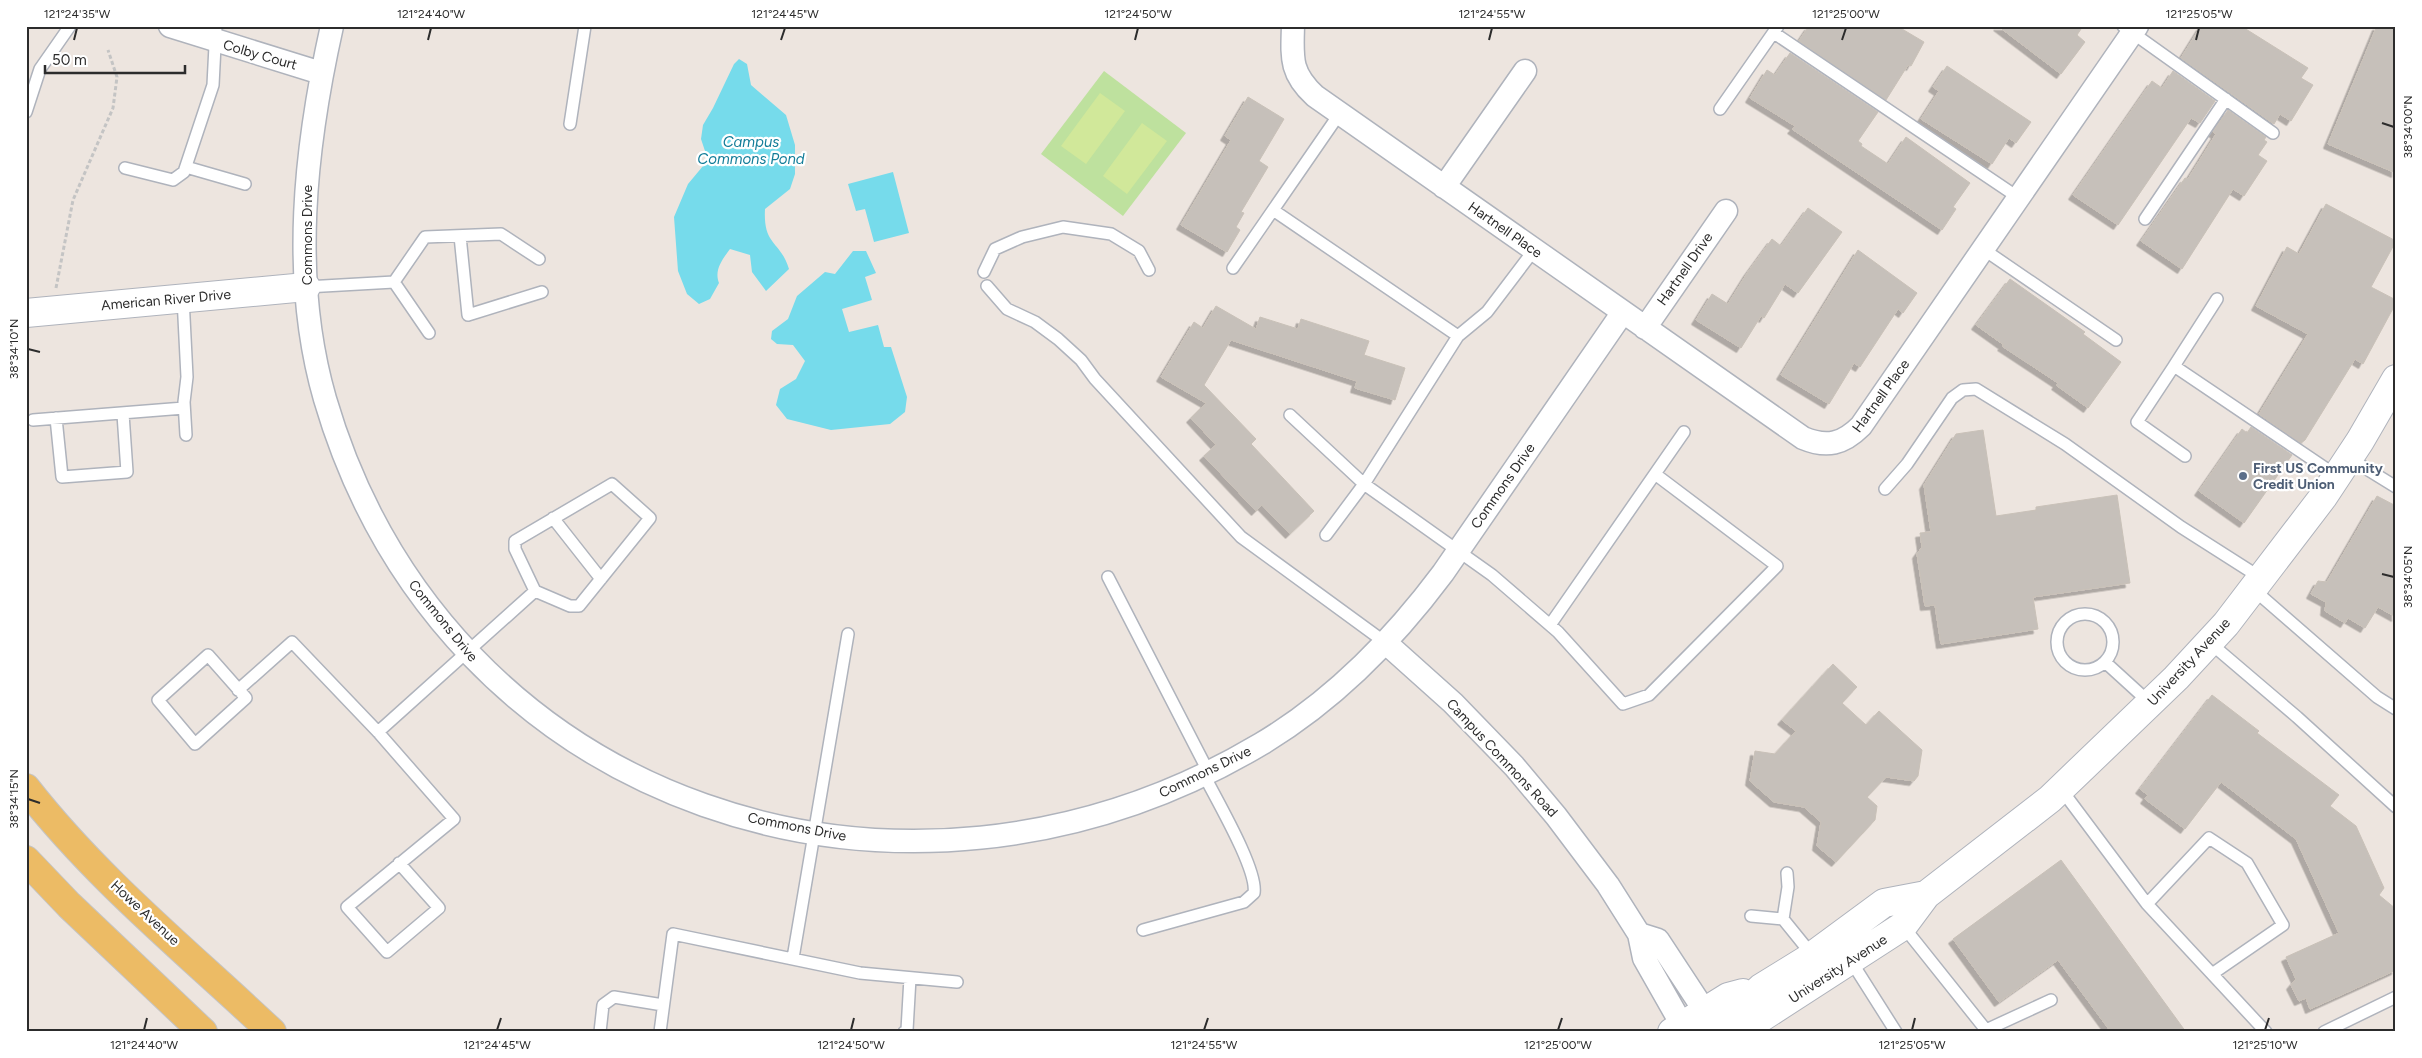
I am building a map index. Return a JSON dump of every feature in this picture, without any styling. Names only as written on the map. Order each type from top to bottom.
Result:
[{"type":"main road","name":"Howe Avenue","points":[[26,788],[89,862],[272,1032]]},
{"type":"main road","points":[[26,860],[69,905],[203,1032]]},
{"type":"street","name":"Colby Court","points":[[170,26],[215,34],[321,73]]},
{"type":"street","name":"Commons Drive","points":[[332,26],[321,73],[306,192],[304,252],[306,287],[311,334],[324,394],[342,454],[387,547],[421,598],[467,652],[537,716],[613,765],[642,780],[699,804],[742,817],[815,833],[875,840],[920,842],[1010,835],[1077,822],[1120,810],[1206,774],[1263,742],[1300,717],[1336,689],[1386,643],[1416,609],[1459,550],[1623,312]]},
{"type":"street","name":"Hartnell Place","points":[[1293,26],[1292,61],[1295,72],[1304,86],[1444,187],[1803,438],[1815,444],[1828,445],[1843,441],[1861,426],[2019,198],[2131,28]]},
{"type":"street","points":[[1444,187],[1525,71]]},
{"type":"street","name":"Hartnell Drive","points":[[1645,328],[1726,211]]},
{"type":"street","name":"American River Drive","points":[[39,312],[306,287]]},
{"type":"street","name":"University Avenue","points":[[1739,1032],[1903,926],[1926,895],[2060,788],[2150,703],[2209,642],[2257,584],[2343,467],[2385,406],[2396,379]]},
{"type":"street","name":"Campus Commons Road","points":[[1386,643],[1453,704],[1514,766],[1556,816],[1603,878],[1638,934],[1658,940],[1693,1027]]},
{"type":"street","name":"University Avenue","points":[[1693,1027],[1813,956],[1884,903],[1926,895]]},
{"type":"lane","points":[[26,112],[40,69],[70,26]]},
{"type":"lane","points":[[570,124],[585,26]]},
{"type":"lane","points":[[2131,28],[2273,133]]},
{"type":"lane","points":[[1720,109],[1776,30],[2019,198]]},
{"type":"lane","points":[[125,168],[173,180],[184,172],[213,85],[215,34]]},
{"type":"lane","points":[[2145,219],[2226,99]]},
{"type":"lane","points":[[1233,268],[1340,113]]},
{"type":"lane","points":[[186,167],[245,184]]},
{"type":"lane","points":[[1273,210],[1458,336]]},
{"type":"lane","points":[[984,272],[995,249],[1022,237],[1063,227],[1111,234],[1139,251],[1149,270]]},
{"type":"lane","points":[[394,282],[425,237],[501,234],[539,259]]},
{"type":"lane","points":[[460,236],[468,315],[542,292]]},
{"type":"lane","points":[[1983,249],[2116,340]]},
{"type":"lane","points":[[1326,535],[1364,484],[1458,336],[1487,312],[1534,250]]},
{"type":"lane","points":[[306,287],[394,282]]},
{"type":"lane","points":[[394,282],[429,332]]},
{"type":"lane","points":[[987,286],[1007,309],[1035,322],[1081,360],[1095,379],[1241,536],[1386,643]]},
{"type":"lane","points":[[183,298],[187,377],[184,408],[186,435]]},
{"type":"lane","points":[[2185,456],[2137,422],[2216,299]]},
{"type":"lane","points":[[2174,366],[2343,467],[2396,488]]},
{"type":"lane","points":[[1886,488],[1907,464],[1952,398],[1963,390],[1976,389],[2065,444],[2257,584],[2377,697],[2396,709]]},
{"type":"lane","points":[[33,420],[184,408]]},
{"type":"lane","points":[[56,418],[62,476],[127,472],[123,414]]},
{"type":"lane","points":[[1290,415],[1364,484],[1492,575],[1550,625],[1623,704],[1649,695],[1777,566],[1656,474]]},
{"type":"lane","points":[[1550,625],[1684,432]]},
{"type":"lane","points":[[612,484],[650,518],[579,606],[570,606],[535,591],[515,549],[515,541],[553,518],[612,484]]},
{"type":"lane","points":[[553,518],[601,579]]},
{"type":"lane","points":[[1108,577],[1206,774],[1256,886],[1254,893],[1244,902],[1143,930]]},
{"type":"lane","points":[[378,732],[535,591]]},
{"type":"lane","points":[[2085,614],[2096,616],[2105,622],[2111,631],[2113,642],[2111,653],[2105,662],[2096,668],[2085,670],[2074,668],[2064,662],[2058,653],[2056,642],[2058,631],[2065,622],[2074,616],[2085,614]]},
{"type":"lane","points":[[792,958],[848,634]]},
{"type":"lane","points":[[238,690],[292,642],[378,732],[454,819],[399,863],[347,907],[387,952],[438,908],[399,863]]},
{"type":"lane","points":[[2209,642],[2297,717],[2396,808]]},
{"type":"lane","points":[[208,655],[238,690],[246,698],[195,744],[158,700],[208,655]]},
{"type":"lane","points":[[2105,662],[2150,703]]},
{"type":"lane","points":[[2060,788],[2147,904],[2266,1032]]},
{"type":"lane","points":[[2147,904],[2209,838],[2247,863],[2283,925],[2212,974]]},
{"type":"lane","points":[[1783,919],[1788,887],[1786,873]]},
{"type":"lane","points":[[1751,916],[1783,919],[1813,956]]},
{"type":"lane","points":[[1903,926],[1986,1030],[2051,1000]]},
{"type":"lane","points":[[660,1032],[674,934],[860,973],[957,982]]},
{"type":"lane","points":[[1851,961],[1896,1032]]},
{"type":"lane","points":[[907,1031],[910,978]]},
{"type":"lane","points":[[600,1032],[603,1005],[614,997],[663,1005]]},
{"type":"lane","points":[[2324,1032],[2396,997]]},
{"type":"path","points":[[39,312],[73,200],[113,108],[117,77],[108,50]]},
{"type":"green space","points":[[1104,71],[1186,133],[1123,216],[1041,154]]},
{"type":"green space","points":[[1100,93],[1125,111],[1086,164],[1061,146]]},
{"type":"green space","points":[[1142,123],[1167,141],[1127,194],[1103,176]]},
{"type":"water","name":"Campus Commons Pond","points":[[739,59],[747,64],[751,85],[786,115],[795,145],[795,174],[790,189],[765,209],[765,221],[769,237],[781,253],[789,269],[766,291],[752,272],[750,255],[730,249],[718,269],[719,283],[710,299],[699,304],[687,294],[678,271],[674,217],[688,184],[708,160],[701,139],[703,125],[734,64]]},
{"type":"water","points":[[893,172],[909,233],[874,242],[865,209],[856,211],[848,184]]},
{"type":"water","points":[[853,251],[866,251],[876,273],[865,277],[872,300],[842,309],[849,332],[878,325],[884,347],[891,347],[907,397],[905,412],[890,424],[831,430],[787,419],[776,405],[780,389],[796,379],[805,361],[793,345],[777,344],[771,339],[772,331],[788,319],[797,296],[825,272],[835,274]]},
{"type":"building","points":[[1809,26],[1897,26],[1924,42],[1911,66],[1908,65],[1886,100],[1799,41]]},
{"type":"building","points":[[1998,26],[2083,26],[2077,35],[2085,42],[2061,74]]},
{"type":"building","points":[[2201,26],[2241,26],[2308,68],[2301,78],[2313,85],[2291,121],[2280,114],[2274,124],[2181,58]]},
{"type":"building","points":[[2377,26],[2396,26],[2396,173],[2328,144]]},
{"type":"building","points":[[1790,53],[1878,112],[1858,141],[1862,144],[1861,146],[1888,164],[1906,137],[1970,183],[1953,207],[1956,209],[1942,230],[1792,129],[1795,126],[1750,98],[1767,70],[1775,75]]},
{"type":"building","points":[[1947,66],[2031,122],[2016,143],[2009,138],[1992,164],[1921,119],[1939,91],[1933,87]]},
{"type":"building","points":[[2173,71],[2215,101],[2200,123],[2191,118],[2118,225],[2073,195],[2152,81],[2162,88]]},
{"type":"building","points":[[1248,97],[1284,119],[1259,161],[1268,167],[1241,212],[1244,213],[1236,227],[1240,230],[1227,252],[1181,225],[1231,140],[1225,136]]},
{"type":"building","points":[[2228,110],[2266,137],[2264,140],[2267,142],[2258,155],[2267,161],[2244,196],[2233,189],[2182,269],[2141,241],[2185,178],[2188,179],[2216,134],[2213,132]]},
{"type":"building","points":[[2326,204],[2396,241],[2371,287],[2396,300],[2396,303],[2363,364],[2355,359],[2305,440],[2301,443],[2259,414],[2308,334],[2256,306],[2287,247],[2299,254]]},
{"type":"building","points":[[1808,208],[1842,232],[1798,293],[1785,284],[1764,318],[1761,316],[1741,348],[1696,320],[1712,294],[1728,304],[1772,239],[1781,246]]},
{"type":"building","points":[[1858,250],[1917,293],[1903,313],[1898,309],[1860,367],[1854,363],[1829,404],[1781,375]]},
{"type":"building","points":[[2010,279],[2085,332],[2083,334],[2121,362],[2088,408],[2056,385],[2058,383],[2002,346],[2004,345],[1976,325]]},
{"type":"building","points":[[1216,306],[1256,329],[1260,317],[1298,329],[1301,319],[1369,341],[1364,355],[1405,368],[1395,400],[1355,388],[1357,381],[1231,340],[1204,385],[1256,439],[1251,444],[1314,511],[1290,534],[1262,505],[1256,511],[1204,456],[1216,445],[1191,418],[1206,403],[1161,377],[1194,322],[1203,328]]},
{"type":"building","name":"First US Community Credit Union","points":[[2251,427],[2292,455],[2244,523],[2199,491],[2242,429],[2247,433]]},
{"type":"building","points":[[1983,430],[1996,516],[2036,510],[2036,507],[2117,495],[2130,583],[2033,597],[2038,629],[1941,644],[1935,605],[1925,606],[1917,554],[1922,547],[1920,533],[1931,532],[1924,485],[1956,434]]},
{"type":"building","points":[[2377,496],[2396,506],[2396,617],[2378,607],[2365,628],[2348,618],[2345,623],[2325,611],[2326,602],[2311,594],[2318,581],[2327,582]]},
{"type":"building","points":[[1833,664],[1857,687],[1842,703],[1866,725],[1879,711],[1922,750],[1918,776],[1914,781],[1886,777],[1867,797],[1877,806],[1875,820],[1836,862],[1817,846],[1821,822],[1804,807],[1774,802],[1750,781],[1755,751],[1775,754],[1796,731],[1782,720]]},
{"type":"building","points":[[2212,695],[2259,731],[2257,733],[2339,795],[2330,806],[2356,826],[2384,888],[2379,895],[2396,909],[2396,970],[2310,1009],[2306,998],[2299,1001],[2291,985],[2296,979],[2286,957],[2339,933],[2296,839],[2221,782],[2185,829],[2145,799],[2148,795],[2140,789]]},
{"type":"building","points":[[2061,860],[2186,1032],[2111,1032],[2058,960],[1999,1002],[1953,939]]},
{"type":"place","name":"First US Community Credit Union","points":[[2243,476]]}]
